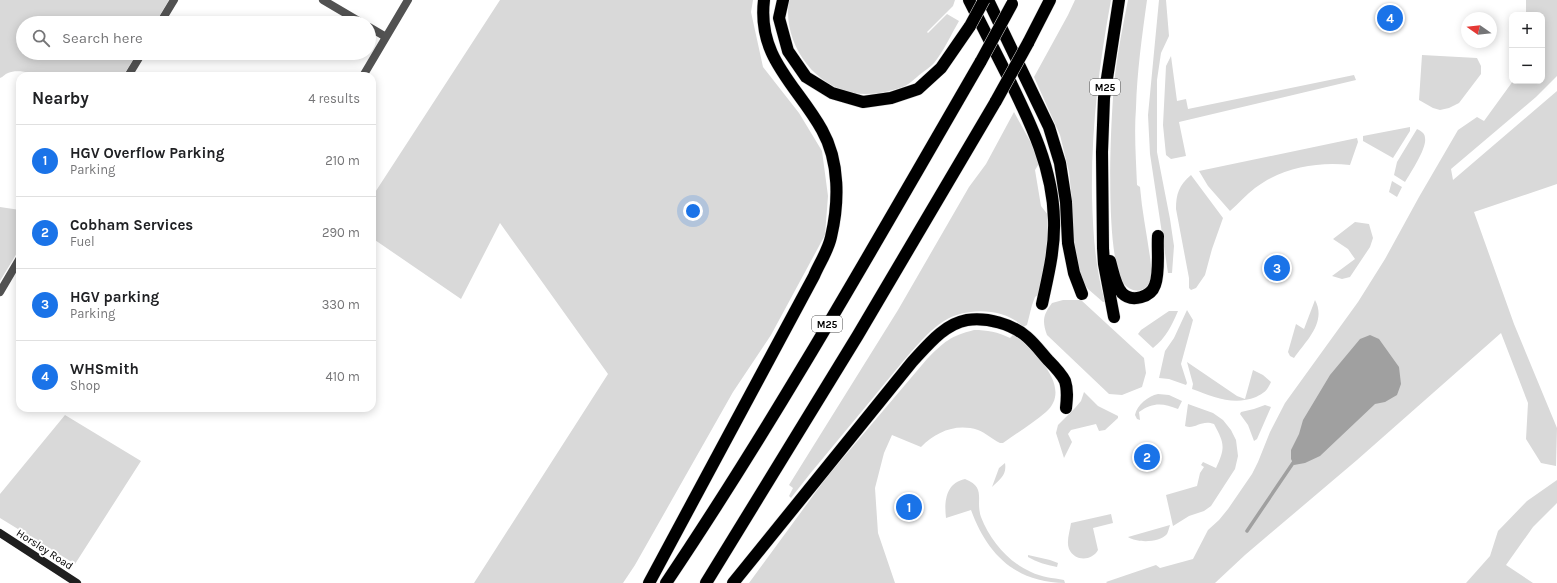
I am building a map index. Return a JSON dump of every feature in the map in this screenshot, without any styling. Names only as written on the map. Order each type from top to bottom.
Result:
[{"type":"highway","points":[[649,583],[814,276],[831,238],[837,200],[835,162],[822,131],[776,64],[767,44],[763,11],[764,0]]},
{"type":"highway","points":[[783,0],[779,18],[788,51],[806,77],[832,93],[863,102],[891,98],[918,89],[941,68],[970,26],[984,0]]},
{"type":"highway","points":[[969,0],[1038,140],[1048,172],[1053,205],[1053,254],[1042,304]]},
{"type":"highway","points":[[988,0],[1049,127],[1060,163],[1066,202],[1068,243],[1074,273],[1082,294]]},
{"type":"highway","name":"M25","points":[[706,583],[858,335],[996,101],[1050,0]]},
{"type":"highway","name":"M25","points":[[1114,317],[1104,264],[1102,152],[1104,98],[1119,0]]},
{"type":"highway","name":"M25","points":[[666,583],[711,516],[812,349],[981,61],[1013,2]]},
{"type":"highway","name":"M25","points":[[1103,229],[1106,247],[1117,283],[1122,293],[1130,297],[1144,297],[1151,293],[1156,285],[1158,236]]},
{"type":"highway","points":[[733,583],[912,362],[938,335],[951,326],[967,320],[982,320],[999,322],[1021,332],[1061,374],[1065,382],[1067,392],[1066,408]]},
{"type":"street","points":[[164,16],[174,0]]},
{"type":"street","points":[[323,0],[350,16]]},
{"type":"street","points":[[376,54],[408,0]]},
{"type":"street","points":[[376,31],[386,37]]},
{"type":"street","points":[[130,72],[138,60]]},
{"type":"street","points":[[365,72],[372,60]]},
{"type":"street","points":[[0,292],[16,265]]},
{"type":"street","name":"Horsley Road","points":[[0,533],[78,583]]},
{"type":"shaded area","points":[[0,0],[169,0],[159,16],[16,16],[16,60],[133,60],[125,72],[16,71],[8,73],[0,78]]},
{"type":"shaded area","points":[[500,0],[753,0],[751,12],[763,67],[799,113],[822,151],[828,196],[825,235],[771,335],[733,392],[635,565],[623,583],[474,583],[608,374],[500,223],[461,299],[376,241],[376,191]]},
{"type":"shaded area","points":[[789,0],[955,0],[953,6],[927,32],[928,33],[947,14],[959,21],[944,49],[934,63],[908,84],[886,92],[860,94],[839,89],[825,81],[813,71],[803,59],[795,46],[790,31],[788,15]]},
{"type":"shaded area","points":[[1075,0],[1111,0],[1094,122],[1092,172],[1092,210],[1095,250],[1105,302],[1103,302],[1088,289],[1080,278],[1071,246],[1072,201],[1069,172],[1060,135],[1034,77]]},
{"type":"shaded area","points":[[1128,0],[1147,0],[1139,68],[1135,136],[1137,185],[1140,187],[1150,255],[1152,280],[1151,283],[1139,291],[1131,289],[1125,285],[1118,271],[1111,218],[1110,184],[1113,93],[1122,28]]},
{"type":"shaded area","points":[[1159,0],[1166,0],[1169,36],[1161,53],[1157,80],[1157,152],[1174,246],[1172,273],[1168,273],[1150,154],[1148,115]]},
{"type":"shaded area","points":[[1526,0],[1557,0],[1557,76],[1536,97],[1451,169],[1453,180],[1557,91],[1557,184],[1474,212],[1514,324],[1557,428],[1556,466],[1541,463],[1526,439],[1528,403],[1501,333],[1357,460],[1245,555],[1215,583],[1107,583],[1106,582],[1156,565],[1160,568],[1193,559],[1208,530],[1228,509],[1252,474],[1270,432],[1285,403],[1358,302],[1385,259],[1458,130],[1477,117],[1484,121],[1511,84],[1545,84],[1545,12],[1526,12]]},
{"type":"shaded area","points":[[1422,55],[1477,58],[1481,66],[1481,74],[1459,103],[1449,108],[1440,110],[1433,108],[1419,100]]},
{"type":"shaded area","points":[[1171,56],[1177,101],[1186,99],[1188,109],[1354,75],[1356,80],[1179,122],[1186,156],[1171,159],[1166,155],[1163,125],[1166,66]]},
{"type":"shaded area","points":[[1014,112],[1040,162],[1035,170],[1041,206],[1048,215],[1043,281],[1039,294],[1035,297],[1032,305],[1027,325],[1023,327],[1015,320],[1006,316],[985,311],[963,313],[953,316],[939,324],[926,335],[906,358],[791,498],[789,496],[793,488],[789,485],[898,310],[969,187],[986,164]]},
{"type":"shaded area","points":[[1410,127],[1410,131],[1393,158],[1363,141],[1363,136]]},
{"type":"shaded area","points":[[1417,129],[1424,135],[1424,148],[1405,182],[1394,175],[1397,162]]},
{"type":"shaded area","points":[[1357,138],[1358,142],[1350,165],[1313,165],[1276,175],[1255,188],[1230,211],[1208,186],[1199,171]]},
{"type":"shaded area","points":[[1191,175],[1223,218],[1205,275],[1196,288],[1191,290],[1189,288],[1189,278],[1176,209],[1179,190]]},
{"type":"shaded area","points":[[1392,181],[1402,187],[1397,197],[1389,192]]},
{"type":"shaded area","points":[[0,207],[16,209],[16,255],[0,281]]},
{"type":"shaded area","points":[[1355,222],[1369,224],[1373,238],[1370,247],[1350,277],[1342,279],[1332,276],[1355,259],[1348,249],[1333,239]]},
{"type":"shaded area","points":[[1063,300],[1081,300],[1144,358],[1146,373],[1142,387],[1122,395],[1109,394],[1047,335],[1044,326],[1045,315],[1052,303]]},
{"type":"shaded area","points":[[1315,300],[1318,308],[1317,324],[1314,331],[1294,358],[1290,356],[1288,352],[1296,324],[1304,329]]},
{"type":"shaded area","points":[[1187,310],[1193,320],[1181,364],[1187,383],[1186,385],[1169,379],[1159,378],[1165,351],[1174,338]]},
{"type":"shaded area","points":[[1169,311],[1178,311],[1165,336],[1153,348],[1138,334],[1141,330]]},
{"type":"shaded area","points":[[974,330],[983,330],[1001,334],[1010,338],[1014,334],[1022,341],[1048,370],[1053,381],[1055,392],[1053,402],[1046,412],[1003,443],[1000,443],[981,431],[970,428],[954,428],[947,430],[933,437],[921,447],[892,435],[884,453],[875,488],[878,533],[895,583],[749,583],[826,478],[927,359],[948,340]]},
{"type":"shaded area","points":[[1370,335],[1379,339],[1399,367],[1401,384],[1397,395],[1385,402],[1375,404],[1320,456],[1305,463],[1294,465],[1291,459],[1291,450],[1299,434],[1303,420],[1330,375],[1360,339]]},
{"type":"shaded area","points":[[1187,362],[1237,396],[1245,399],[1253,370],[1263,375],[1271,382],[1265,391],[1256,397],[1248,400],[1231,401],[1192,389],[1193,384]]},
{"type":"shaded area","points":[[1084,392],[1098,406],[1118,416],[1118,418],[1105,430],[1099,431],[1096,424],[1071,430],[1068,434],[1072,442],[1064,458],[1056,433],[1058,425],[1081,401]]},
{"type":"shaded area","points":[[1158,394],[1169,395],[1182,401],[1178,409],[1158,404],[1149,406],[1139,412],[1140,420],[1137,419],[1135,415],[1136,411],[1141,404],[1150,397]]},
{"type":"shaded area","points":[[1188,404],[1213,413],[1223,420],[1231,430],[1236,440],[1238,456],[1235,469],[1211,506],[1204,511],[1189,516],[1173,526],[1166,495],[1197,486],[1200,473],[1204,467],[1201,465],[1203,462],[1216,468],[1222,450],[1222,441],[1214,424],[1202,423],[1192,427],[1185,426]]},
{"type":"shaded area","points":[[1265,405],[1271,407],[1257,439],[1254,441],[1248,425],[1240,414],[1241,412]]},
{"type":"shaded area","points":[[65,415],[141,461],[75,564],[0,518],[0,494]]},
{"type":"shaded area","points":[[1005,463],[1004,474],[992,487],[999,468]]},
{"type":"shaded area","points":[[965,479],[972,482],[976,486],[979,495],[979,511],[981,517],[989,534],[1007,556],[1031,572],[1064,580],[1065,583],[1048,582],[1032,578],[1018,572],[1006,563],[986,540],[971,510],[946,518],[945,505],[950,489],[954,484]]},
{"type":"shaded area","points":[[1557,480],[1557,503],[1533,527],[1506,565],[1533,583],[1466,583],[1490,556],[1498,531],[1527,501]]},
{"type":"shaded area","points":[[1111,514],[1113,523],[1093,528],[1098,550],[1095,554],[1088,558],[1079,558],[1075,556],[1069,549],[1068,543],[1071,523]]},
{"type":"shaded area","points":[[1170,525],[1167,534],[1159,539],[1142,541],[1128,537]]},
{"type":"shaded area","points":[[1028,555],[1058,563],[1057,567],[1038,562],[1028,557]]},
{"type":"waterway","points":[[1247,531],[1295,460]]},
{"type":"place","name":"WHSmith","points":[[1390,18]]},
{"type":"place","name":"HGV parking","points":[[1277,268]]},
{"type":"place","name":"Cobham Services","points":[[1147,457]]},
{"type":"place","name":"HGV Overflow Parking","points":[[909,507]]}]
